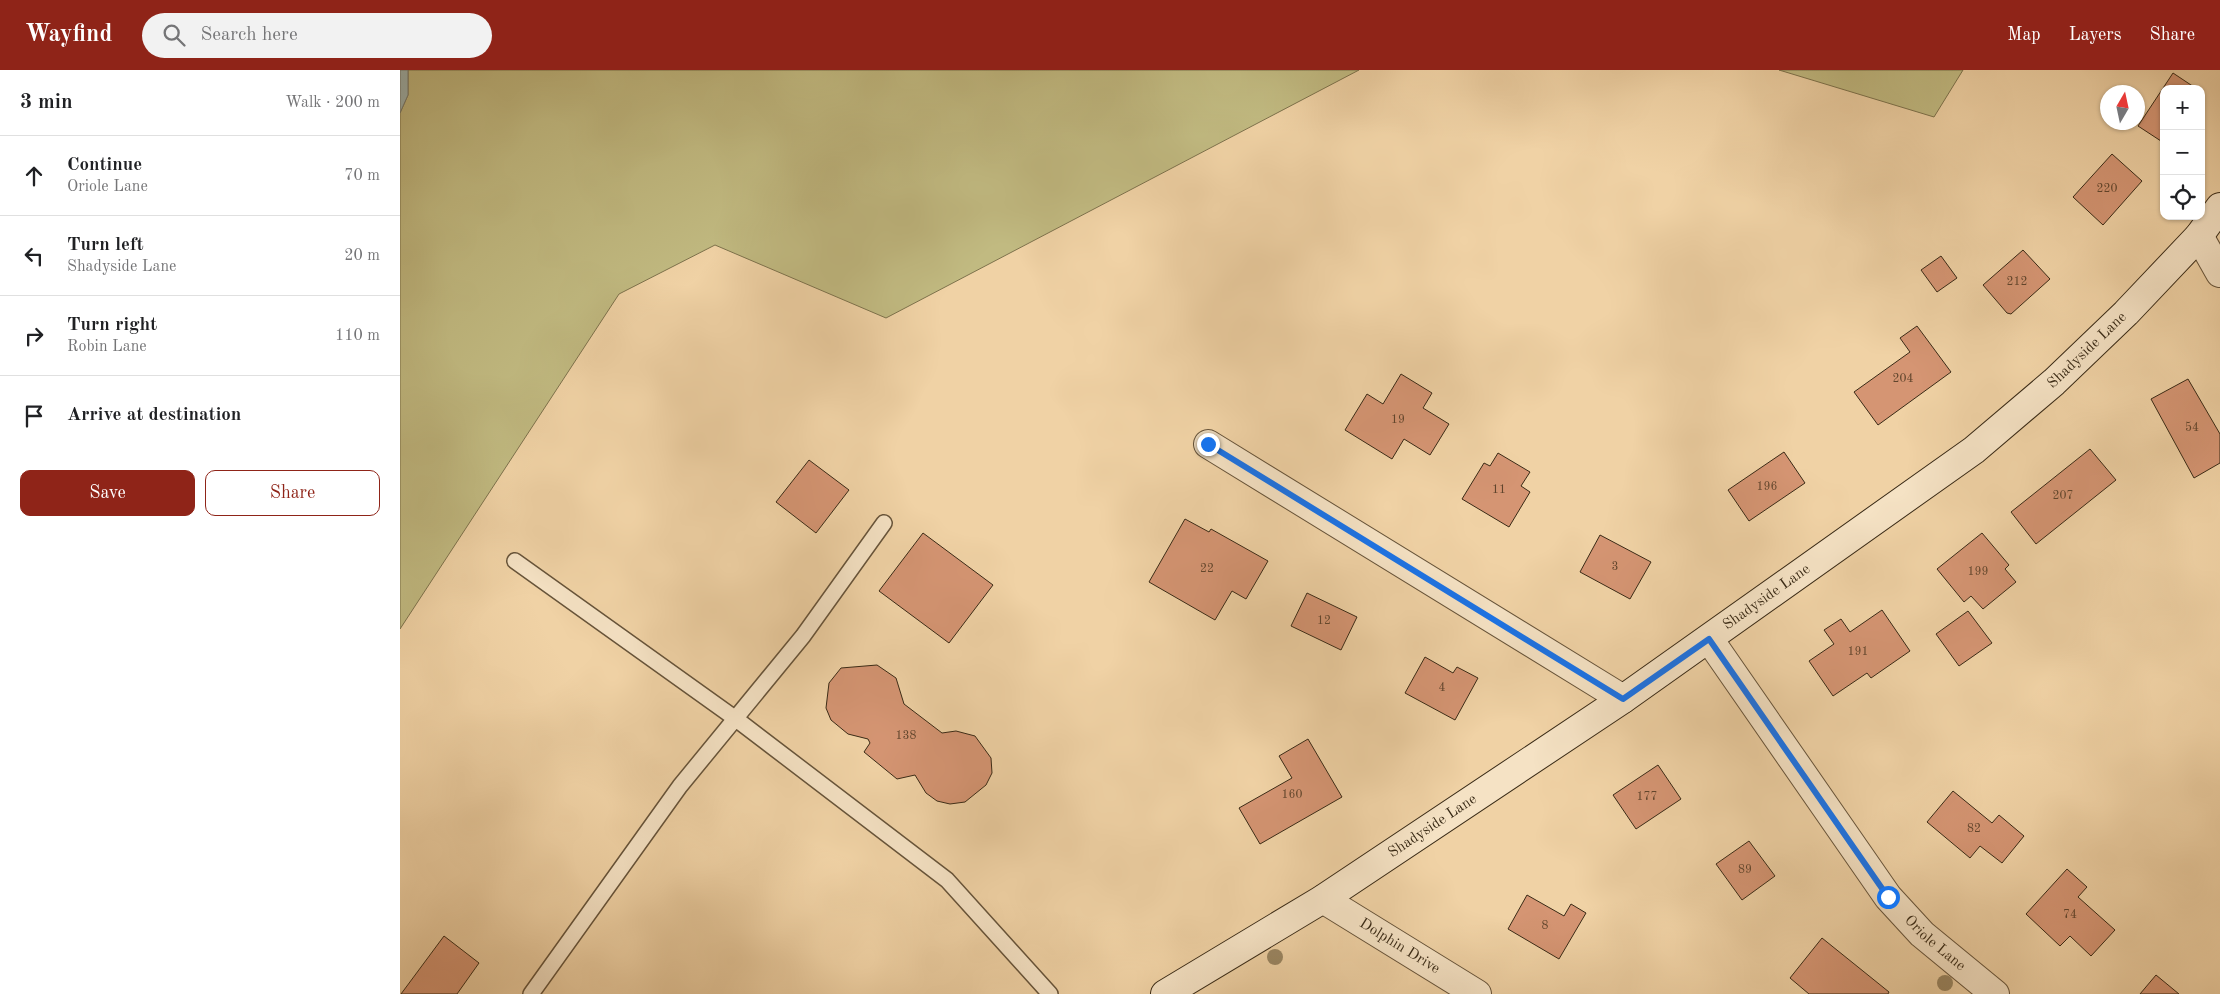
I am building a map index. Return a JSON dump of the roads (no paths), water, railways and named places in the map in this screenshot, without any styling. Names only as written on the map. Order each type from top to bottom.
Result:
[{"type":"street","name":"Shadyside Lane","points":[[1165,994],[1323,899],[1623,699],[1974,450],[2060,376],[2126,313],[2198,236],[2220,207]]},
{"type":"street","points":[[2198,236],[2220,273]]},
{"type":"street","points":[[1208,444],[1623,699]]},
{"type":"street","name":"Oriole Lane","points":[[1709,639],[1888,897],[1922,934],[1995,994]]},
{"type":"street","name":"Dolphin Drive","points":[[1323,899],[1477,994]]},
{"type":"lane","points":[[531,994],[680,786],[803,636],[884,522]]},
{"type":"lane","points":[[515,562],[736,720],[947,880],[1050,994]]},
{"type":"water","points":[[400,70],[408,70],[408,95],[400,113]]}]
